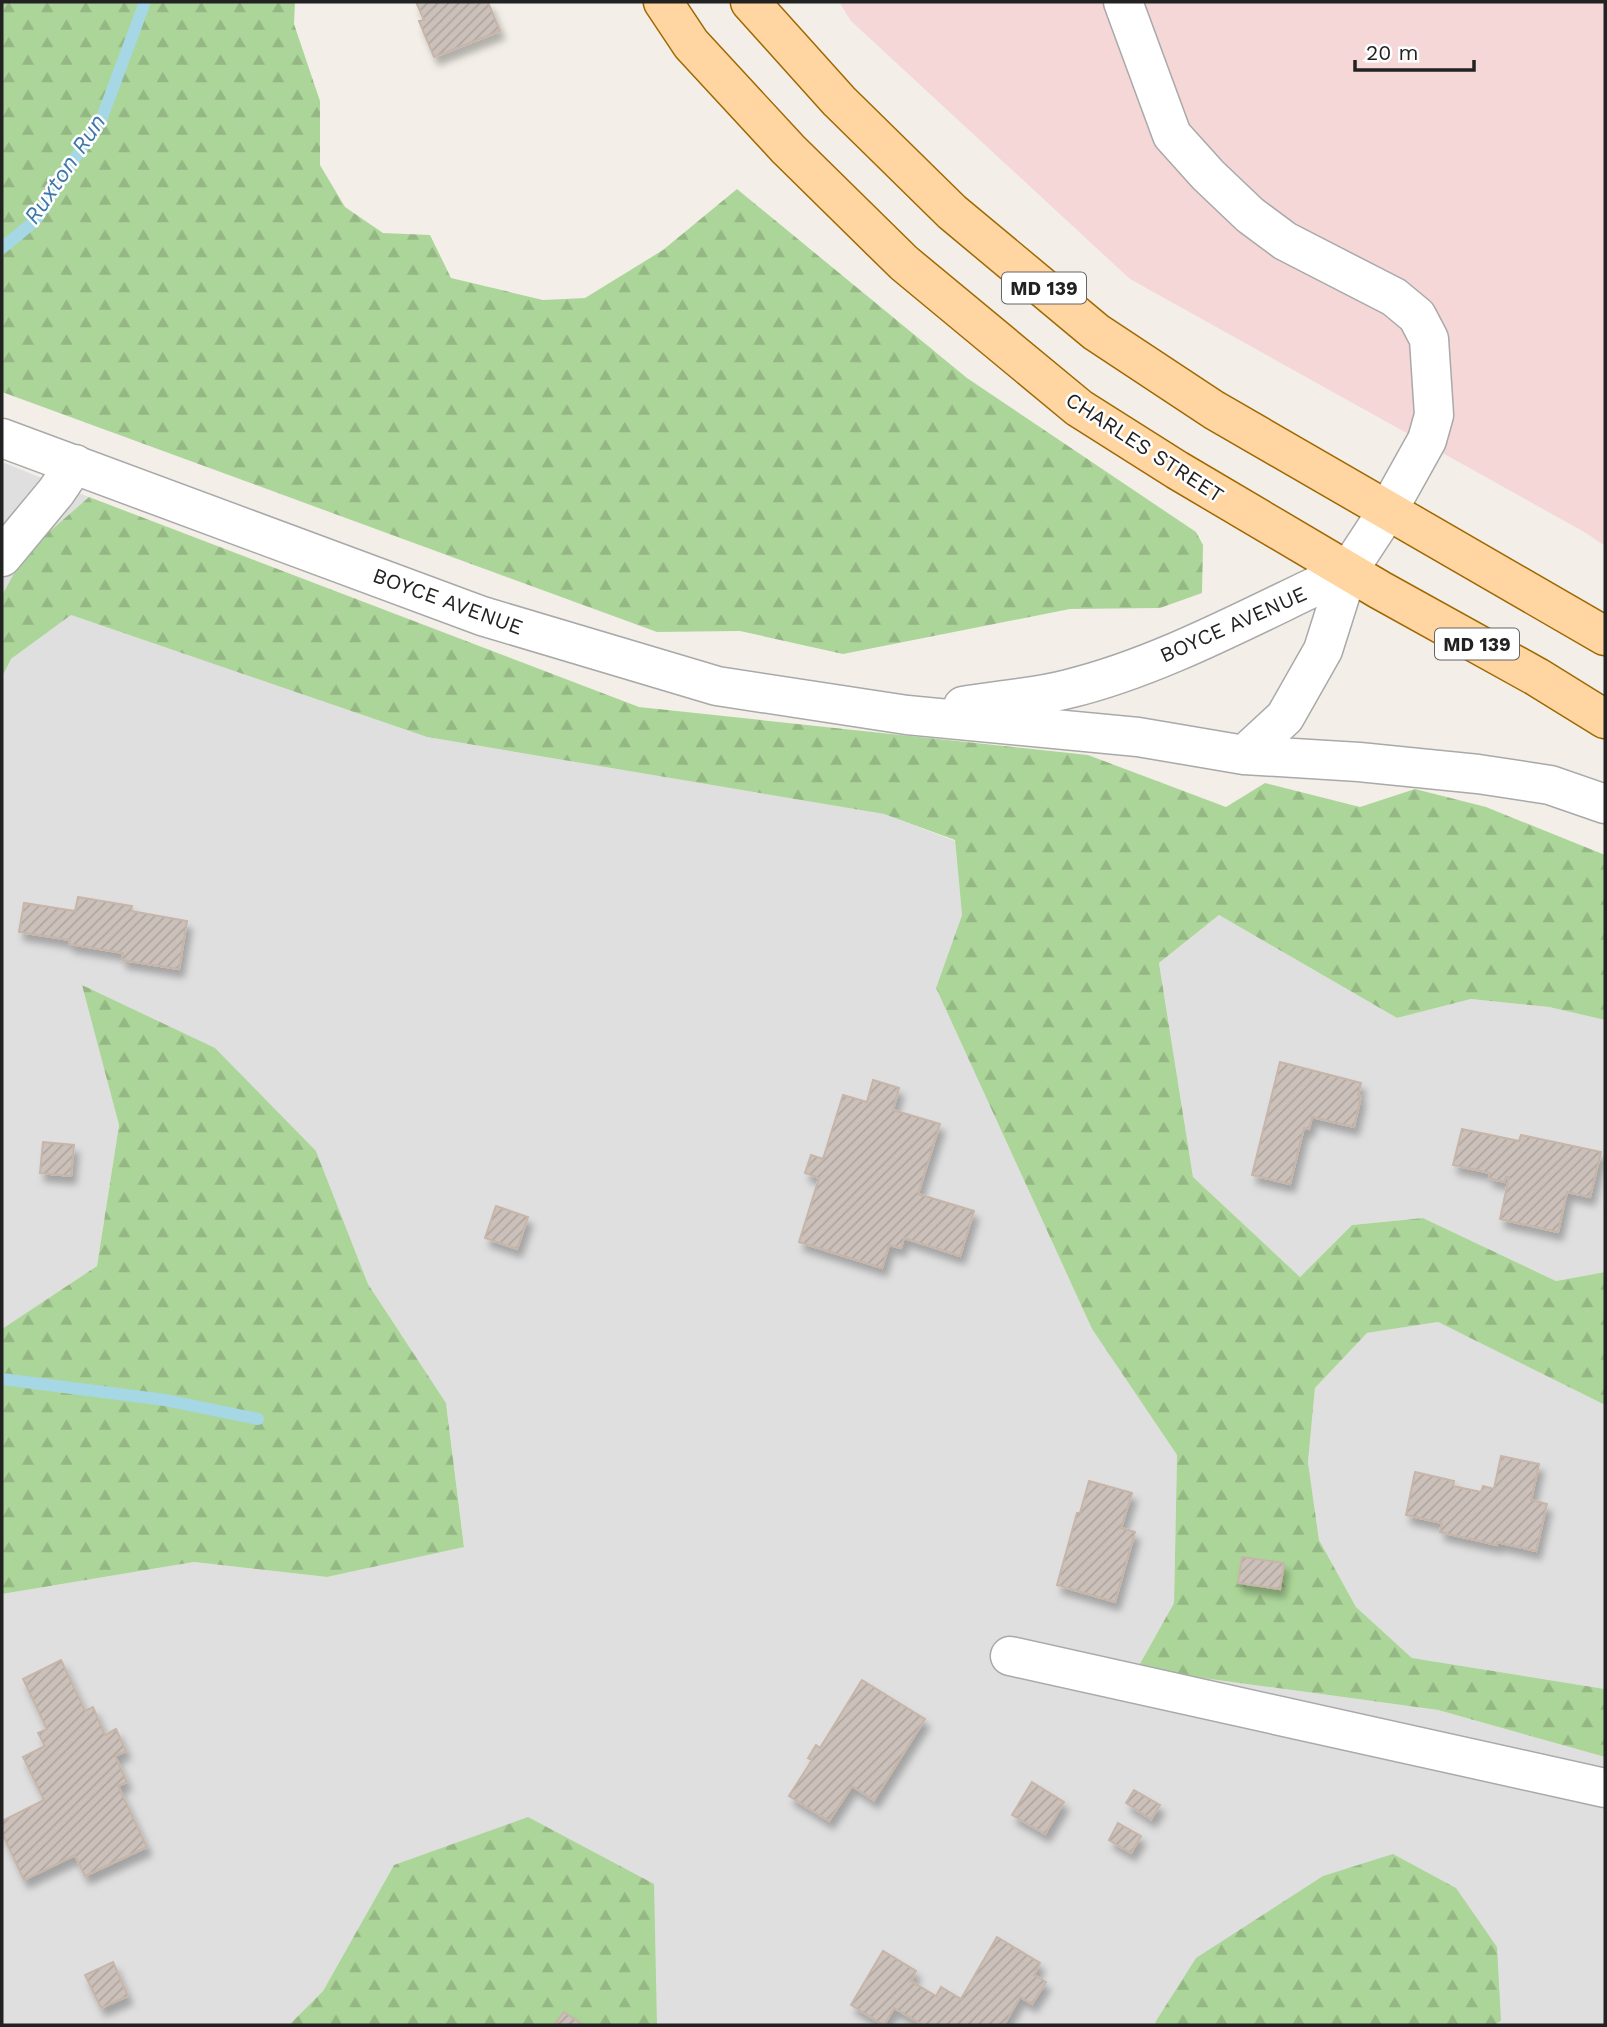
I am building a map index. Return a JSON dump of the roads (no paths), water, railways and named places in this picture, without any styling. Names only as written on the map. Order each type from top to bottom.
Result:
[{"type":"main road","name":"CHARLES STREET","points":[[663,2],[691,44],[798,159],[904,263],[1079,408],[1177,470],[1348,571],[1537,677],[1605,719]]},
{"type":"main road","name":"MD 139","points":[[750,2],[839,102],[952,212],[1096,332],[1214,410],[1605,636]]},
{"type":"street","points":[[1122,2],[1172,135],[1208,175],[1250,215],[1285,241],[1394,297],[1417,316],[1429,339],[1434,415],[1427,440],[1388,510],[1348,571]]},
{"type":"street","name":"BOYCE AVENUE","points":[[2,438],[482,616],[717,686],[907,715],[1138,737],[1244,755],[1478,774],[1550,785],[1605,804]]},
{"type":"street","points":[[2,557],[56,492],[75,464]]},
{"type":"street","name":"BOYCE AVENUE","points":[[907,715],[1067,690],[1128,671],[1195,643],[1348,571]]},
{"type":"street","name":"BOYCE AVENUE","points":[[1244,755],[1285,717],[1322,650],[1348,571]]},
{"type":"street","points":[[1010,1656],[1605,1788]]},
{"type":"waterway","name":"Ruxton Run","points":[[2,248],[36,220],[100,123],[145,2]]},
{"type":"waterway","points":[[2,1379],[165,1400],[258,1419]]}]
